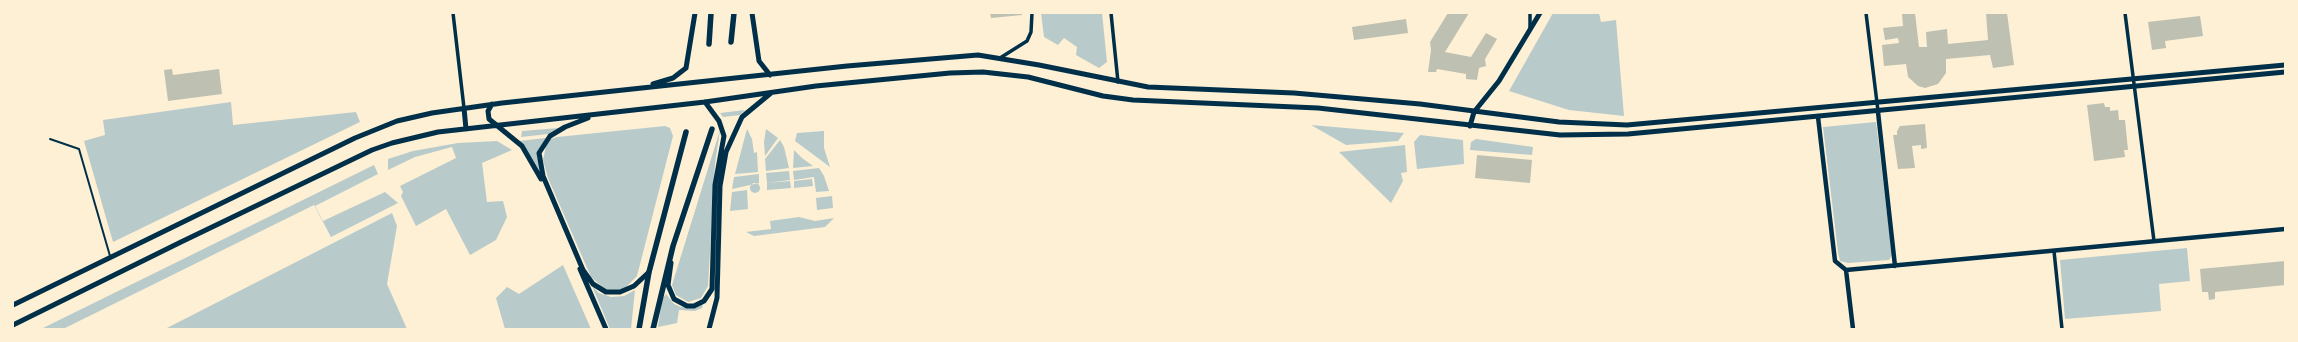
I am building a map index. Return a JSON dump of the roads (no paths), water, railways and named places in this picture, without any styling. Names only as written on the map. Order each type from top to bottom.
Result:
[{"type":"main road","points":[[643,88],[673,78],[686,68],[695,13]]},
{"type":"main road","points":[[709,44],[711,13]]},
{"type":"main road","points":[[731,42],[734,13]]},
{"type":"main road","points":[[752,13],[759,61],[770,75]]},
{"type":"main road","points":[[1470,126],[1474,112],[1499,81],[1540,13]]},
{"type":"main road","points":[[13,304],[111,258],[356,138],[397,121],[492,104],[643,88],[952,56],[978,55],[1000,58],[1118,82],[1174,88],[1309,94],[1420,104],[1474,112],[1582,124],[1627,125],[2285,65]]},
{"type":"main road","points":[[13,325],[372,150],[415,137],[466,129],[705,102],[816,86],[950,73],[983,72],[1028,77],[1103,96],[1133,100],[1318,108],[1560,135],[1628,134],[1878,112],[2285,72]]},
{"type":"main road","points":[[709,329],[717,298],[720,186],[726,152],[742,117],[772,92]]},
{"type":"main road","points":[[673,246],[668,285],[669,292],[674,299],[687,306],[700,304],[708,297],[712,289],[715,185],[724,136],[719,121],[705,102]]},
{"type":"main road","points":[[492,104],[488,116],[496,126],[515,139],[530,157],[541,178],[606,329]]},
{"type":"main road","points":[[464,108],[466,129]]},
{"type":"main road","points":[[598,115],[576,122],[550,136],[539,153],[543,176],[583,270],[593,284],[606,292],[620,292],[634,286],[649,272]]},
{"type":"main road","points":[[653,329],[673,246],[712,129]]},
{"type":"main road","points":[[639,329],[649,272],[686,132]]},
{"type":"street","points":[[453,13],[464,108]]},
{"type":"street","points":[[1000,58],[1027,41],[1031,32],[1032,13]]},
{"type":"street","points":[[1111,13],[1118,82]]},
{"type":"street","points":[[1530,13],[1530,29]]},
{"type":"street","points":[[1866,13],[1895,266]]},
{"type":"street","points":[[2125,13],[2132,78],[2154,241]]},
{"type":"street","points":[[1818,117],[1835,261],[1846,270],[1853,329]]},
{"type":"street","points":[[1846,270],[2285,229]]},
{"type":"street","points":[[2054,251],[2062,329]]},
{"type":"lane","points":[[50,139],[79,149],[111,258]]}]
